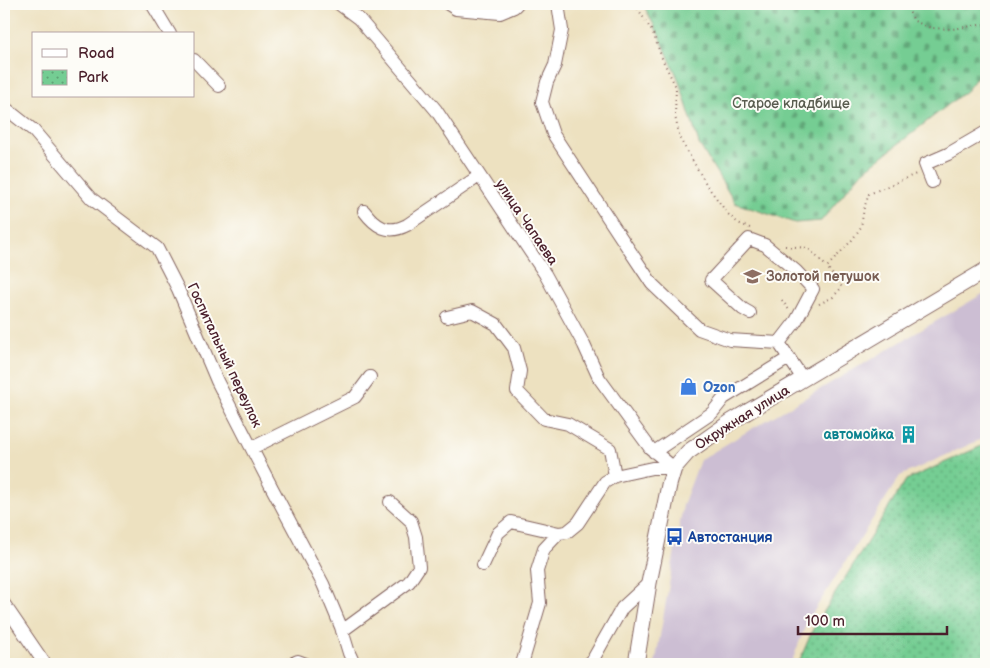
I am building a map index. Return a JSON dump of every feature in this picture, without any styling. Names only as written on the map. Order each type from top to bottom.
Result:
[{"type":"main road","name":"Окружная улица","points":[[636,664],[662,516],[674,468],[688,452],[732,421],[986,270]]},
{"type":"street","points":[[152,4],[169,32]]},
{"type":"street","name":"улица Чапаева","points":[[339,4],[359,19],[436,110],[544,274],[584,345],[599,378],[650,448],[674,468]]},
{"type":"street","points":[[448,4],[456,8],[500,13],[514,7],[516,4]]},
{"type":"street","points":[[558,4],[562,30],[555,65],[547,82],[542,102],[554,134],[614,228],[652,284],[699,329],[730,340],[779,343]]},
{"type":"street","points":[[195,61],[219,86]]},
{"type":"street","name":"Госпитальный переулок","points":[[4,107],[33,130],[92,199],[157,248],[178,289],[218,381],[323,584],[354,664]]},
{"type":"street","points":[[932,182],[925,164],[948,154],[986,132]]},
{"type":"street","points":[[364,211],[372,221],[383,229],[398,230],[479,176]]},
{"type":"street","points":[[750,313],[711,280],[749,239],[765,245],[813,288],[796,321],[779,343]]},
{"type":"street","points":[[446,317],[472,311],[496,324],[514,348],[520,371],[517,391],[544,419],[568,424],[610,449],[616,476]]},
{"type":"street","points":[[779,343],[803,379]]},
{"type":"street","points":[[654,452],[712,413],[724,398],[789,358]]},
{"type":"street","points":[[252,448],[356,397],[370,377]]},
{"type":"street","points":[[483,565],[498,533],[512,522],[559,533],[567,532],[578,523],[605,482],[616,476],[652,468],[674,468]]},
{"type":"street","points":[[342,631],[410,582],[419,567],[416,537],[410,521],[390,502]]},
{"type":"street","points":[[522,664],[540,603],[538,571],[542,556],[544,549],[559,533]]},
{"type":"street","points":[[588,664],[592,661],[622,608],[649,584]]},
{"type":"street","points":[[4,604],[45,664]]},
{"type":"street","points":[[291,664],[298,661],[306,664]]},
{"type":"path","points":[[634,4],[653,33],[663,61],[676,87],[675,116],[680,139],[708,188],[728,214],[738,223],[755,230]]},
{"type":"path","points":[[905,4],[914,21],[931,28],[952,29],[986,24]]},
{"type":"path","points":[[827,267],[852,240],[861,226],[869,194],[923,171]]},
{"type":"path","points":[[782,246],[808,248],[827,267],[842,287],[833,297],[812,307]]},
{"type":"shaded area","points":[[986,292],[986,437],[900,476],[807,622],[791,664],[655,664],[683,505],[700,460]]},
{"type":"green space","name":"Старое кладбище","points":[[643,4],[986,4],[986,65],[967,90],[860,174],[821,221],[795,223],[735,203],[699,144],[679,81]]},
{"type":"green space","points":[[986,444],[986,664],[798,664],[813,629],[906,480]]},
{"type":"place","name":"Золотой петушок","points":[[752,276]]},
{"type":"place","name":"Ozon","points":[[689,387]]},
{"type":"place","name":"автомойка","points":[[908,434]]},
{"type":"place","name":"Автостанция","points":[[674,537]]}]
